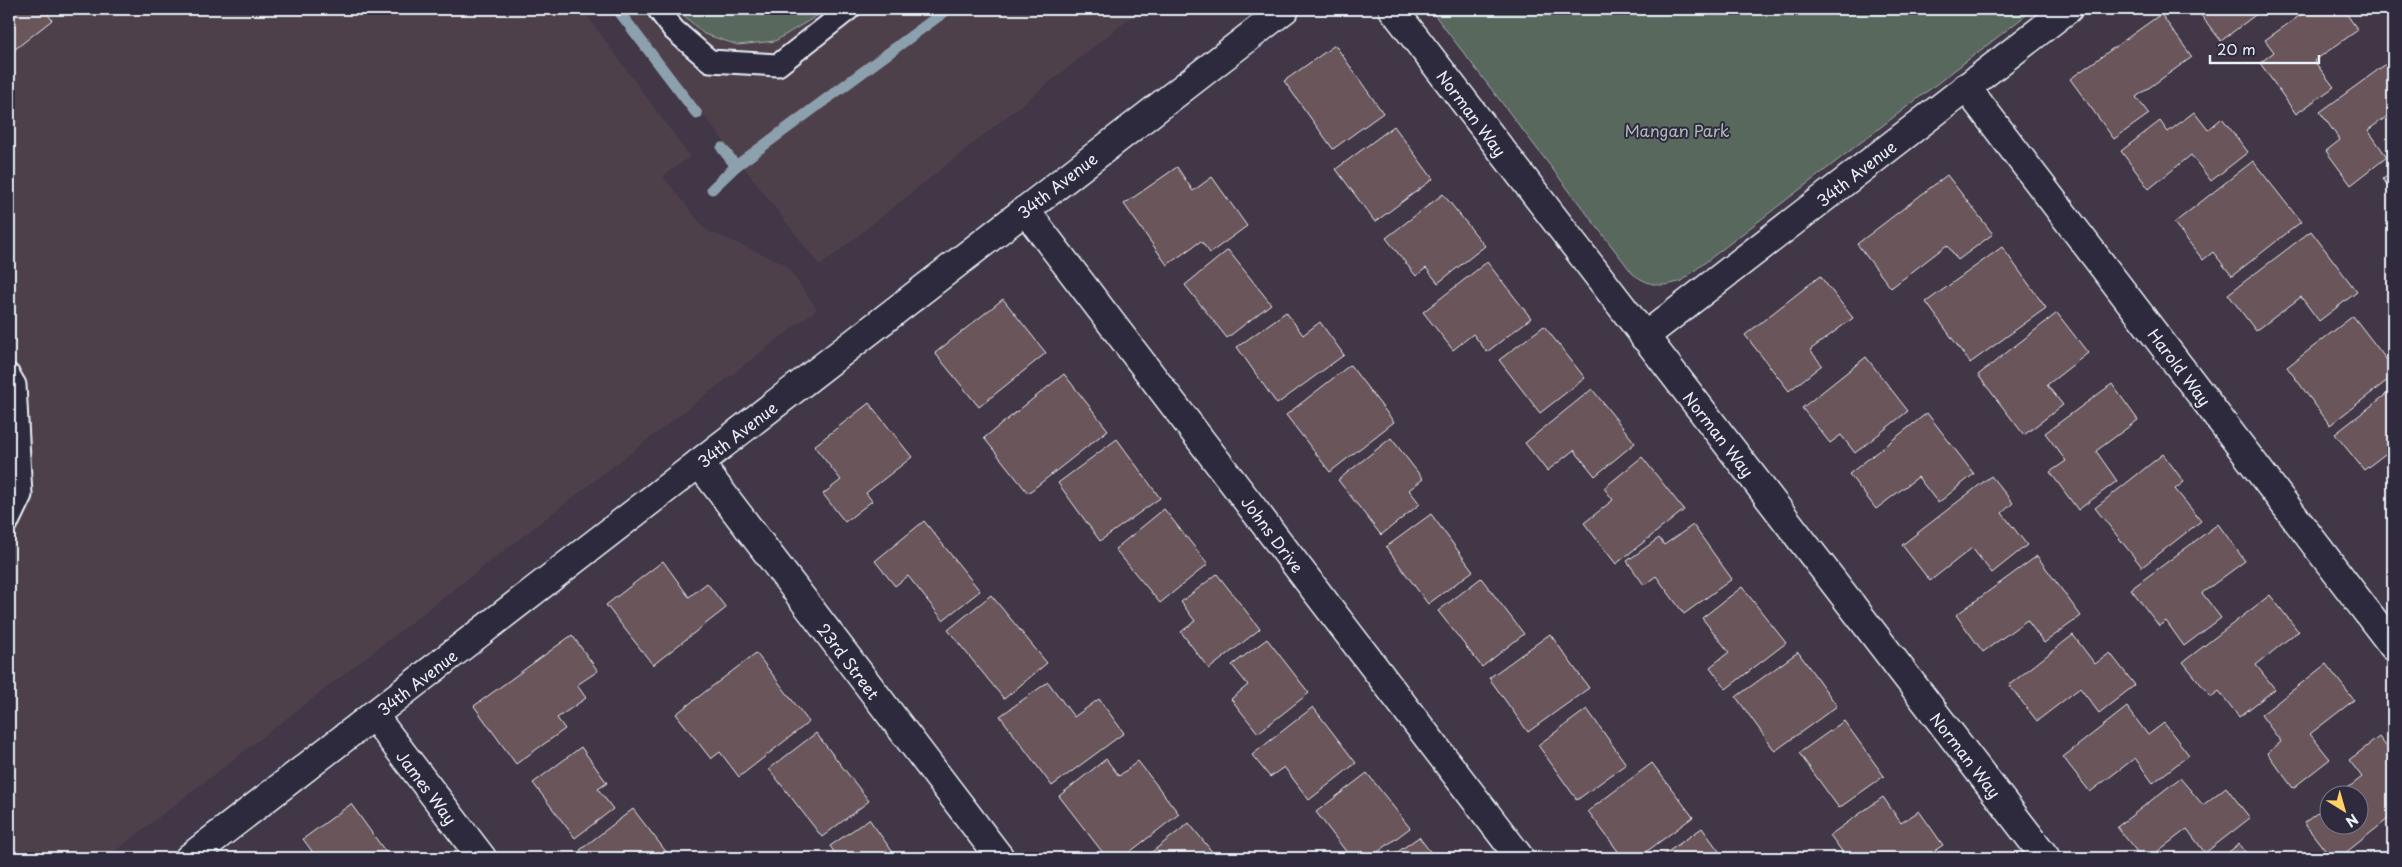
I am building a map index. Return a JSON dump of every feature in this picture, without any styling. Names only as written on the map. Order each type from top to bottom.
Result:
[{"type":"street","name":"34th Avenue","points":[[189,858],[1284,9]]},
{"type":"street","name":"Norman Way","points":[[1393,9],[2046,858]]},
{"type":"street","name":"34th Avenue","points":[[1644,337],[2068,9]]},
{"type":"street","name":"Harold Way","points":[[1966,87],[2393,646]]},
{"type":"street","name":"Johns Drive","points":[[1025,210],[1520,858]]},
{"type":"street","name":"23rd Street","points":[[699,463],[1000,858]]},
{"type":"street","name":"James Way","points":[[373,716],[482,858]]},
{"type":"lane","points":[[658,9],[674,30],[710,61],[778,65],[849,9]]},
{"type":"lane","points":[[9,374],[16,385],[21,494],[9,520]]},
{"type":"shaded area","points":[[9,9],[582,9],[690,157],[663,176],[706,230],[785,264],[817,309],[106,858],[9,858]]},
{"type":"shaded area","points":[[622,9],[1141,9],[820,266]]},
{"type":"green space","points":[[677,9],[828,9],[775,41],[738,45],[704,34]]},
{"type":"green space","name":"Mangan Park","points":[[1430,9],[2034,9],[1681,281],[1667,285],[1656,285],[1633,274]]},
{"type":"building","points":[[9,9],[44,9],[52,20],[9,54]]},
{"type":"building","points":[[2196,9],[2263,9],[2221,41]]},
{"type":"building","points":[[2309,9],[2343,9],[2358,30],[2314,61],[2334,87],[2296,114],[2260,63],[2274,52],[2265,40]]},
{"type":"building","points":[[2161,14],[2192,57],[2136,97],[2149,114],[2114,139],[2070,79]]},
{"type":"building","points":[[1335,45],[1383,113],[1333,149],[1284,81]]},
{"type":"building","points":[[2386,64],[2393,73],[2393,112],[2368,130],[2387,157],[2351,185],[2326,151],[2340,140],[2320,112]]},
{"type":"building","points":[[2194,112],[2208,130],[2222,118],[2248,152],[2211,181],[2191,155],[2149,189],[2121,151],[2160,121],[2168,132]]},
{"type":"building","points":[[1394,126],[1433,179],[1375,222],[1336,169]]},
{"type":"building","points":[[2253,161],[2301,222],[2232,276],[2213,252],[2203,260],[2174,223]]},
{"type":"building","points":[[1177,167],[1193,191],[1212,177],[1247,226],[1210,253],[1201,241],[1167,265],[1124,204]]},
{"type":"building","points":[[2393,172],[2393,193],[2383,179]]},
{"type":"building","points":[[1947,175],[1993,234],[1958,260],[1947,245],[1891,288],[1857,244]]},
{"type":"building","points":[[1443,194],[1485,246],[1438,283],[1426,268],[1416,276],[1386,238]]},
{"type":"building","points":[[2311,231],[2357,292],[2319,321],[2301,297],[2256,331],[2228,294]]},
{"type":"building","points":[[2002,247],[2046,308],[1970,363],[1926,302]]},
{"type":"building","points":[[1228,250],[1271,304],[1227,338],[1185,285]]},
{"type":"building","points":[[1487,262],[1531,318],[1487,352],[1473,334],[1453,350],[1423,312]]},
{"type":"building","points":[[1820,276],[1853,318],[1810,350],[1822,365],[1789,391],[1745,335]]},
{"type":"building","points":[[1003,299],[1046,353],[979,407],[935,353]]},
{"type":"building","points":[[1286,312],[1303,335],[1320,322],[1344,355],[1277,404],[1237,347]]},
{"type":"building","points":[[2057,313],[2088,353],[2047,385],[2063,405],[2024,435],[1978,375]]},
{"type":"building","points":[[2353,316],[2393,368],[2393,376],[2330,425],[2287,367]]},
{"type":"building","points":[[1544,326],[1585,378],[1540,413],[1499,360]]},
{"type":"building","points":[[1866,357],[1908,411],[1855,453],[1841,435],[1830,443],[1802,408]]},
{"type":"building","points":[[1350,365],[1394,422],[1330,472],[1286,415]]},
{"type":"building","points":[[1064,374],[1108,430],[1028,493],[984,438]]},
{"type":"building","points":[[2112,384],[2138,420],[2096,451],[2117,481],[2078,510],[2050,472],[2066,461],[2045,433]]},
{"type":"building","points":[[1592,389],[1635,443],[1595,476],[1574,450],[1547,471],[1525,443]]},
{"type":"building","points":[[2393,389],[2393,448],[2364,470],[2335,434]]},
{"type":"building","points":[[869,403],[912,457],[866,493],[872,501],[845,522],[823,494],[841,480],[814,446]]},
{"type":"building","points":[[1927,413],[1974,474],[1938,503],[1918,477],[1876,509],[1849,474]]},
{"type":"building","points":[[1391,438],[1423,479],[1409,490],[1420,504],[1381,535],[1338,480]]},
{"type":"building","points":[[1117,439],[1160,498],[1100,541],[1058,483]]},
{"type":"building","points":[[2163,454],[2184,482],[2175,489],[2201,521],[2142,567],[2095,508]]},
{"type":"building","points":[[1642,457],[1684,510],[1616,564],[1584,523],[1613,500],[1604,488]]},
{"type":"building","points":[[1991,476],[2013,503],[2002,513],[2027,545],[1992,573],[1972,548],[1930,581],[1902,545]]},
{"type":"building","points":[[1164,509],[1208,564],[1160,603],[1115,549]]},
{"type":"building","points":[[1431,514],[1473,571],[1428,604],[1386,547]]},
{"type":"building","points":[[924,521],[980,591],[943,620],[908,576],[895,586],[875,561]]},
{"type":"building","points":[[2218,524],[2245,561],[2202,593],[2221,618],[2184,646],[2166,621],[2159,626],[2131,589]]},
{"type":"building","points":[[1693,525],[1732,579],[1684,614],[1656,576],[1644,585],[1627,561],[1659,538],[1664,545]]},
{"type":"building","points":[[2037,556],[2081,616],[2044,643],[2027,620],[1983,652],[1956,615]]},
{"type":"building","points":[[663,561],[689,597],[707,583],[726,608],[653,665],[606,605]]},
{"type":"building","points":[[1217,574],[1260,629],[1209,669],[1181,632],[1195,621],[1181,602]]},
{"type":"building","points":[[1481,578],[1524,634],[1482,667],[1438,611]]},
{"type":"building","points":[[1742,587],[1786,643],[1726,689],[1710,667],[1729,652],[1702,618]]},
{"type":"building","points":[[991,595],[1047,663],[1004,699],[948,630]]},
{"type":"building","points":[[2270,595],[2298,631],[2256,665],[2275,689],[2239,717],[2219,691],[2211,697],[2183,662]]},
{"type":"building","points":[[1550,634],[1589,688],[1528,732],[1489,678]]},
{"type":"building","points":[[572,635],[598,671],[577,685],[586,698],[557,718],[565,729],[516,764],[474,706]]},
{"type":"building","points":[[2073,635],[2095,664],[2110,653],[2135,685],[2099,713],[2080,688],[2037,721],[2009,685]]},
{"type":"building","points":[[1267,639],[1309,693],[1258,733],[1231,699],[1248,685],[1232,665]]},
{"type":"building","points":[[1798,652],[1837,706],[1775,751],[1736,697]]},
{"type":"building","points":[[756,653],[809,722],[739,777],[720,752],[711,759],[676,714]]},
{"type":"building","points":[[2326,664],[2354,700],[2310,734],[2330,759],[2293,788],[2267,753],[2281,742],[2261,715]]},
{"type":"building","points":[[1048,682],[1074,717],[1099,699],[1124,733],[1052,786],[1000,716]]},
{"type":"building","points":[[1313,707],[1356,763],[1309,800],[1284,767],[1270,777],[1252,755]]},
{"type":"building","points":[[2127,707],[2148,735],[2164,723],[2189,755],[2153,783],[2135,758],[2090,792],[2063,757]]},
{"type":"building","points":[[1587,709],[1626,764],[1577,800],[1538,745]]},
{"type":"building","points":[[1844,721],[1884,776],[1839,808],[1799,753]]},
{"type":"building","points":[[816,733],[869,801],[822,837],[769,769]]},
{"type":"building","points":[[2379,737],[2393,755],[2393,815],[2370,833],[2370,784],[2353,784],[2362,777],[2349,760]]},
{"type":"building","points":[[581,747],[607,783],[598,789],[613,809],[575,838],[533,783]]},
{"type":"building","points":[[1106,759],[1119,776],[1138,761],[1179,814],[1122,858],[1107,858],[1059,796]]},
{"type":"building","points":[[1652,763],[1693,817],[1638,858],[1623,858],[1588,811]]},
{"type":"building","points":[[1367,773],[1410,828],[1370,858],[1351,858],[1316,812]]},
{"type":"building","points":[[2180,778],[2203,805],[2226,787],[2250,818],[2205,853],[2187,829],[2149,858],[2142,858],[2117,827]]},
{"type":"building","points":[[1883,797],[1901,823],[1919,811],[1943,845],[1924,858],[1847,858],[1830,835]]},
{"type":"building","points":[[351,804],[390,858],[317,858],[303,839]]},
{"type":"building","points":[[633,809],[671,858],[587,858],[580,850]]},
{"type":"building","points":[[2320,811],[2320,834],[2369,834],[2339,858],[2331,858],[2304,823]]},
{"type":"building","points":[[869,819],[897,858],[834,858],[837,856],[830,846]]},
{"type":"building","points":[[1189,823],[1217,858],[1144,858]]},
{"type":"building","points":[[1702,828],[1724,858],[1659,858]]},
{"type":"building","points":[[1419,837],[1435,858],[1389,858]]},
{"type":"building","points":[[2239,844],[2250,858],[2221,858]]},
{"type":"waterway","points":[[617,9],[697,114]]},
{"type":"waterway","points":[[712,189],[736,166],[948,9]]},
{"type":"waterway","points":[[722,148],[736,166]]}]
